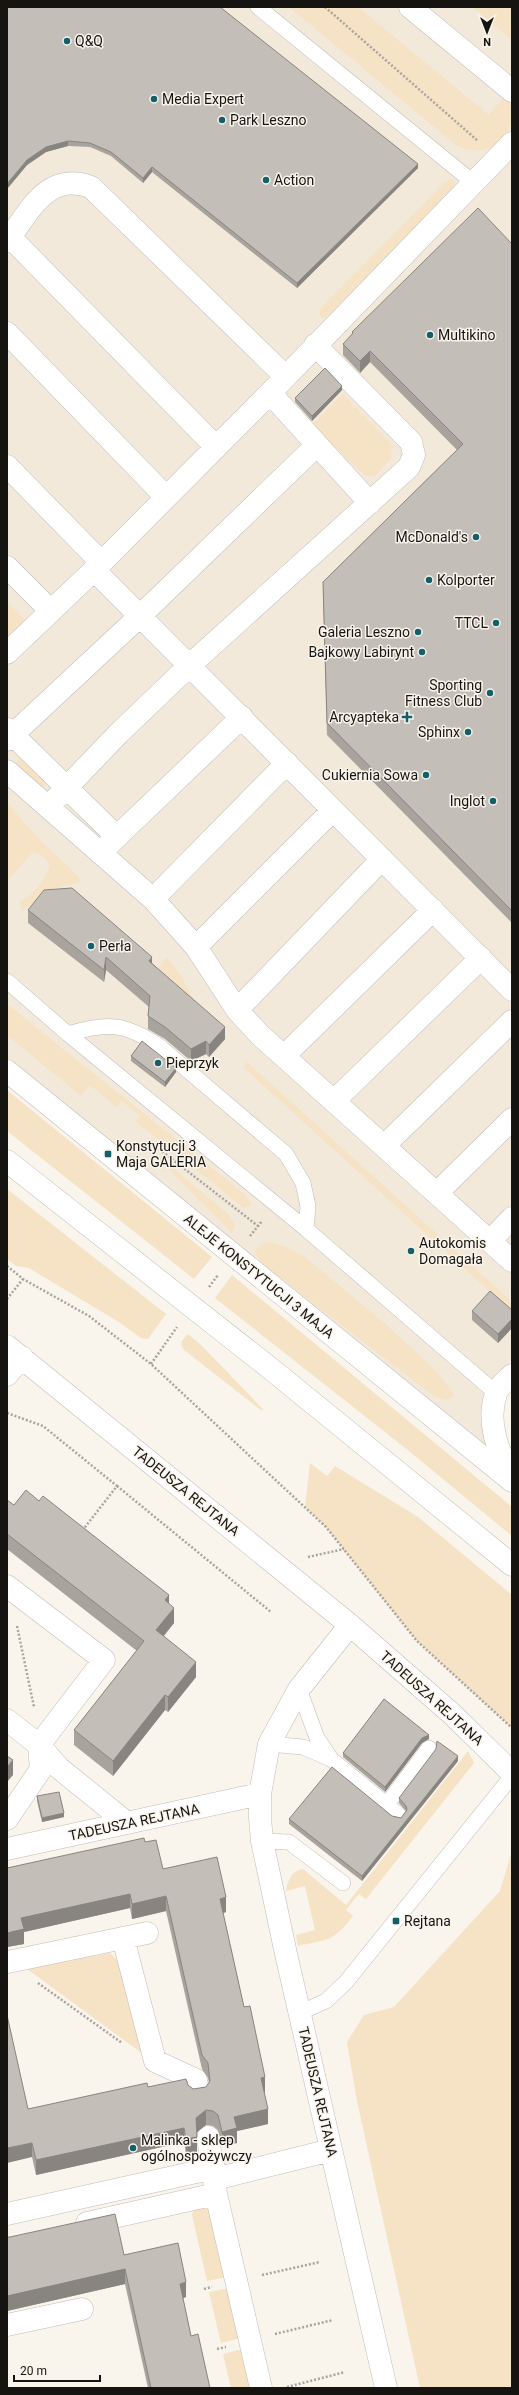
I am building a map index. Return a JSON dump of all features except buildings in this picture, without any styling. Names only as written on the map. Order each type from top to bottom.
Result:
[{"type":"street","points":[[410,7],[512,91]]},
{"type":"street","points":[[7,653],[97,566],[270,393],[505,151]]},
{"type":"street","points":[[216,447],[8,239],[45,192],[68,182],[80,183],[91,187],[285,376]]},
{"type":"street","points":[[7,333],[166,497]]},
{"type":"street","points":[[48,807],[117,735],[190,665],[409,467],[414,455],[411,442],[315,345]]},
{"type":"street","points":[[270,393],[370,503]]},
{"type":"street","points":[[117,837],[67,788],[9,735],[140,616],[317,445]]},
{"type":"street","points":[[7,466],[140,616],[512,990]]},
{"type":"street","points":[[7,567],[51,611]]},
{"type":"street","points":[[100,853],[242,717]]},
{"type":"street","points":[[153,899],[287,763]]},
{"type":"street","points":[[7,771],[153,899],[196,947],[237,1010],[284,1056],[512,1261]]},
{"type":"street","points":[[196,947],[333,810]]},
{"type":"street","points":[[237,1010],[382,859]]},
{"type":"street","points":[[284,1056],[433,910]]},
{"type":"street","points":[[334,1101],[481,958]]},
{"type":"street","points":[[384,1146],[512,1021]]},
{"type":"street","name":"ALEJE KONSTYTUCJI 3 MAJA","points":[[7,1071],[512,1481]]},
{"type":"street","points":[[437,1193],[512,1119]]},
{"type":"street","points":[[7,1161],[192,1307],[512,1565]]},
{"type":"street","points":[[490,1241],[512,1218]]},
{"type":"street","name":"TADEUSZA REJTANA","points":[[7,1375],[14,1352],[350,1625],[452,1714],[512,1774]]},
{"type":"street","points":[[512,1375],[496,1393],[491,1423],[503,1460],[512,1476]]},
{"type":"street","points":[[7,1586],[104,1660],[40,1743],[41,1769],[7,1819]]},
{"type":"street","name":"TADEUSZA REJTANA","points":[[350,1625],[299,1689],[269,1744],[260,1794],[262,1841],[299,2012],[386,2388]]},
{"type":"street","points":[[7,1720],[40,1743],[59,1768],[127,1823]]},
{"type":"street","name":"TADEUSZA REJTANA","points":[[7,1849],[260,1794]]},
{"type":"street","points":[[8,1962],[147,1933]]},
{"type":"street","points":[[123,1938],[155,2061],[196,2080],[198,2092]]},
{"type":"street","points":[[208,2137],[222,2219],[261,2388]]},
{"type":"street","points":[[69,2226],[215,2180],[331,2150]]},
{"type":"street","points":[[7,2214],[215,2180]]},
{"type":"street","points":[[7,2325],[82,2309]]},
{"type":"lane","points":[[258,7],[474,183]]},
{"type":"lane","points":[[7,981],[68,1034],[306,1229],[496,1393]]},
{"type":"lane","points":[[68,1034],[94,1026],[122,1027],[142,1035],[159,1046],[286,1154],[303,1183],[308,1206],[306,1229]]},
{"type":"lane","points":[[299,1689],[317,1738],[331,1759]]},
{"type":"lane","points":[[269,1744],[302,1747],[331,1759],[392,1809],[429,1748]]},
{"type":"lane","points":[[299,2012],[326,2001],[346,1982],[512,1774]]},
{"type":"lane","points":[[262,1841],[289,1842],[343,1883]]},
{"type":"path","points":[[325,7],[505,151]]},
{"type":"path","points":[[159,1149],[258,1226]]},
{"type":"path","points":[[150,1364],[192,1307],[276,1204]]},
{"type":"path","points":[[7,1266],[23,1279],[89,1316],[150,1364],[326,1527],[417,1641],[512,1728]]},
{"type":"path","points":[[7,1299],[23,1279]]},
{"type":"path","points":[[7,1413],[43,1426],[271,1612]]},
{"type":"path","points":[[78,1536],[117,1486]]},
{"type":"path","points":[[303,1558],[344,1549]]},
{"type":"path","points":[[16,1625],[40,1743]]},
{"type":"path","points":[[8,1962],[146,2060],[155,2061]]},
{"type":"path","points":[[283,2388],[345,2372]]},
{"type":"shaded area","points":[[7,7],[512,7],[512,1357],[496,1393],[503,1460],[7,1071]]},
{"type":"shaded area","points":[[289,7],[358,7],[489,115],[506,95],[512,109],[512,117],[503,139],[486,150],[465,149],[457,146]]},
{"type":"shaded area","points":[[472,7],[512,7],[512,40]]},
{"type":"shaded area","points":[[452,179],[455,183],[454,187],[326,318],[321,318],[319,310],[446,181]]},
{"type":"shaded area","points":[[343,394],[392,445],[391,458],[374,477],[364,475],[312,425]]},
{"type":"shaded area","points":[[7,602],[33,628],[7,653]]},
{"type":"shaded area","points":[[22,756],[48,782],[41,789],[15,764]]},
{"type":"shaded area","points":[[7,803],[41,841],[78,876],[80,882],[55,888],[22,911],[20,902],[38,887],[50,867],[44,857],[39,854],[32,853],[7,881]]},
{"type":"shaded area","points":[[167,957],[181,976],[199,1009],[158,968]]},
{"type":"shaded area","points":[[7,1004],[247,1196],[251,1205],[244,1208],[135,1121],[140,1116],[122,1101],[117,1107],[90,1085],[81,1096],[7,1035]]},
{"type":"shaded area","points":[[247,1062],[509,1299],[512,1303],[512,1312],[243,1067]]},
{"type":"shaded area","points":[[7,1090],[212,1257],[194,1279],[7,1131]]},
{"type":"shaded area","points":[[155,1153],[229,1215],[235,1224],[232,1233],[154,1154]]},
{"type":"shaded area","points":[[7,1189],[166,1314],[148,1339],[141,1338],[119,1322],[29,1268],[16,1266],[7,1259]]},
{"type":"shaded area","points":[[269,1242],[287,1247],[305,1257],[338,1284],[411,1347],[447,1384],[454,1396],[446,1400],[434,1396],[260,1263],[255,1251],[260,1245]]},
{"type":"shaded area","points":[[232,1275],[512,1507],[512,1536],[409,1451],[215,1298]]},
{"type":"shaded area","points":[[188,1334],[201,1345],[263,1409],[262,1411],[183,1349],[181,1342]]},
{"type":"shaded area","points":[[310,1463],[327,1476],[335,1466],[418,1517],[512,1595],[512,1728],[417,1641],[326,1527],[305,1507]]},
{"type":"shaded area","points":[[468,1751],[474,1763],[366,1899],[359,1894],[346,1910],[353,1916],[340,1931],[330,1938],[298,1946],[296,1935],[315,1930],[305,1886],[286,1891],[289,1880],[293,1874],[303,1869],[346,1905]]},
{"type":"shaded area","points":[[512,1851],[512,2388],[420,2388],[357,2101],[347,2042],[364,2015],[394,2007],[500,1891]]},
{"type":"shaded area","points":[[110,1953],[121,1964],[143,2054],[27,1969]]},
{"type":"shaded area","points":[[208,2206],[227,2277],[207,2281],[192,2215],[194,2208]]},
{"type":"shaded area","points":[[229,2288],[241,2338],[221,2343],[209,2292]]},
{"type":"shaded area","points":[[243,2349],[252,2388],[231,2388],[223,2354]]},
{"type":"place","name":"Q&Q","points":[[67,41]]},
{"type":"place","name":"Media Expert","points":[[154,99]]},
{"type":"place","name":"Park Leszno","points":[[222,120]]},
{"type":"place","name":"Action","points":[[266,180]]},
{"type":"place","name":"Multikino","points":[[430,335]]},
{"type":"place","name":"McDonald's","points":[[476,537]]},
{"type":"place","name":"Kolporter","points":[[429,580]]},
{"type":"place","name":"TTCL","points":[[496,623]]},
{"type":"place","name":"Galeria Leszno","points":[[418,632]]},
{"type":"place","name":"Bajkowy Labirynt","points":[[422,652]]},
{"type":"place","name":"Sporting Fitness Club","points":[[490,693]]},
{"type":"place","name":"Arcyapteka","points":[[407,717]]},
{"type":"place","name":"Sphinx","points":[[468,732]]},
{"type":"place","name":"Cukiernia Sowa","points":[[426,775]]},
{"type":"place","name":"Inglot","points":[[493,801]]},
{"type":"place","name":"Perła","points":[[91,946]]},
{"type":"place","name":"Pieprzyk","points":[[158,1063]]},
{"type":"place","name":"Konstytucji 3 Maja GALERIA","points":[[108,1154]]},
{"type":"place","name":"Autokomis Domagała","points":[[411,1251]]},
{"type":"place","name":"Rejtana","points":[[396,1921]]},
{"type":"place","name":"Malinka - sklep ogólnospożywczy","points":[[133,2148]]}]
